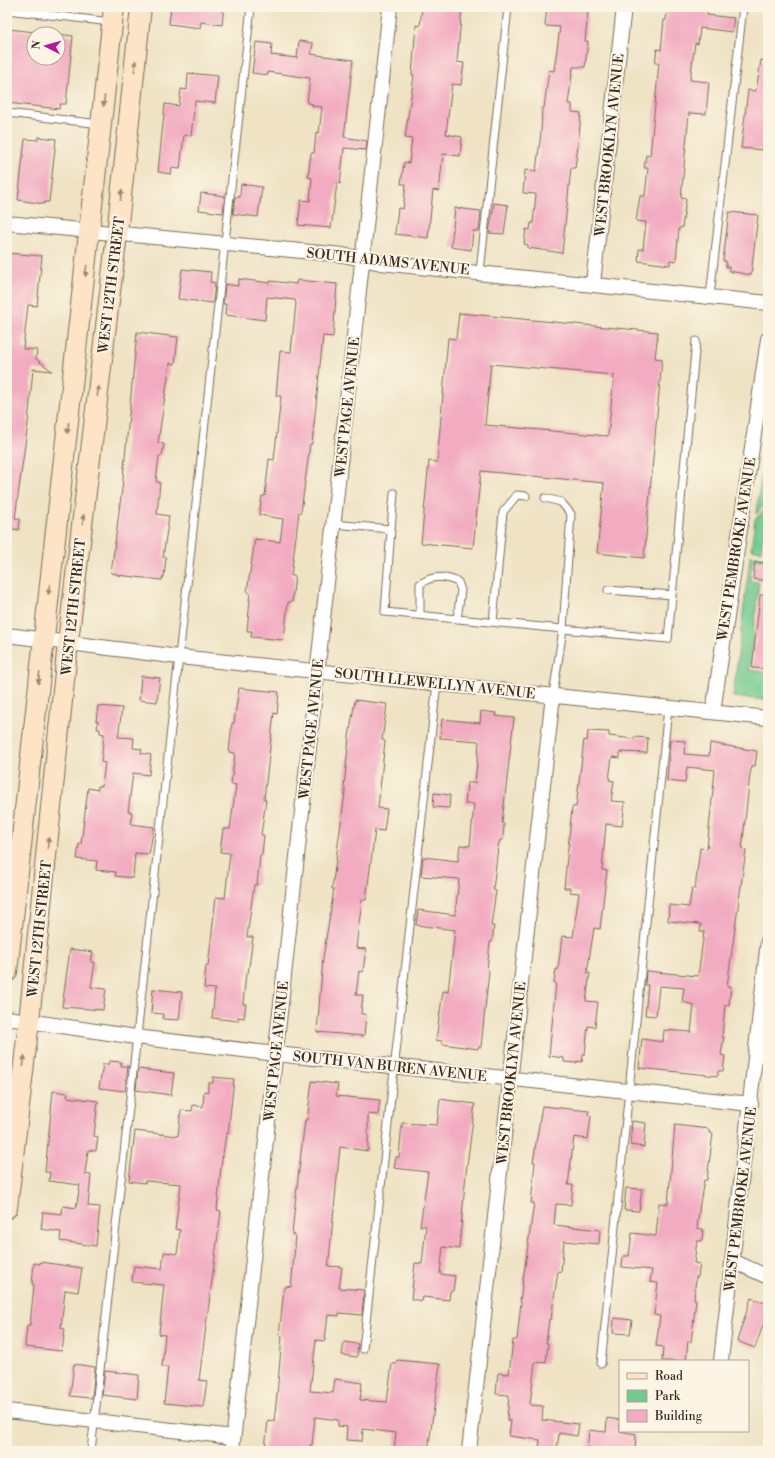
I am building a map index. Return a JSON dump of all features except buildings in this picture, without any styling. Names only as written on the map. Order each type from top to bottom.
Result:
[{"type":"main road","name":"WEST 12TH STREET","points":[[7,1208],[29,1021],[68,642],[117,234],[141,7]]},
{"type":"main road","name":"WEST 12TH STREET","points":[[7,972],[91,232],[114,14]]},
{"type":"street","name":"WEST PAGE AVENUE","points":[[232,1451],[390,7]]},
{"type":"street","name":"WEST BROOKLYN AVENUE","points":[[593,283],[624,7]]},
{"type":"street","name":"SOUTH ADAMS AVENUE","points":[[7,223],[225,245],[343,255],[381,263],[593,283],[768,302]]},
{"type":"street","name":"WEST PEMBROKE AVENUE","points":[[713,712],[768,339]]},
{"type":"street","name":"SOUTH LLEWELLYN AVENUE","points":[[7,635],[179,656],[768,718]]},
{"type":"street","name":"WEST BROOKLYN AVENUE","points":[[469,1451],[553,695]]},
{"type":"street","name":"WEST PEMBROKE AVENUE","points":[[721,1360],[768,942]]},
{"type":"street","name":"SOUTH VAN BUREN AVENUE","points":[[7,1018],[136,1037],[276,1054],[511,1080],[751,1104]]},
{"type":"street","points":[[733,1261],[764,1272]]},
{"type":"street","points":[[7,1411],[233,1437]]},
{"type":"lane","points":[[91,1451],[251,7]]},
{"type":"lane","points":[[480,272],[508,7]]},
{"type":"lane","points":[[710,296],[743,7]]},
{"type":"lane","points":[[7,10],[114,14]]},
{"type":"lane","points":[[7,114],[102,124]]},
{"type":"lane","points":[[394,493],[385,612],[668,639],[696,341]]},
{"type":"lane","points":[[493,622],[503,512],[517,495],[526,496]]},
{"type":"lane","points":[[545,498],[561,502],[572,514],[563,629],[553,695]]},
{"type":"lane","points":[[333,524],[391,529]]},
{"type":"lane","points":[[420,615],[420,584],[430,578],[446,577],[458,582],[461,590],[458,619]]},
{"type":"lane","points":[[608,590],[672,595]]},
{"type":"lane","points":[[364,1349],[437,683]]},
{"type":"lane","points":[[601,1364],[668,708]]},
{"type":"green space","points":[[764,456],[768,456],[768,488],[765,502],[756,514]]},
{"type":"green space","points":[[767,508],[761,551],[751,549],[755,519]]},
{"type":"green space","points":[[750,556],[768,558],[768,561],[753,560],[750,581],[759,582],[749,670],[766,672],[765,681],[767,685],[765,700],[733,697]]}]
